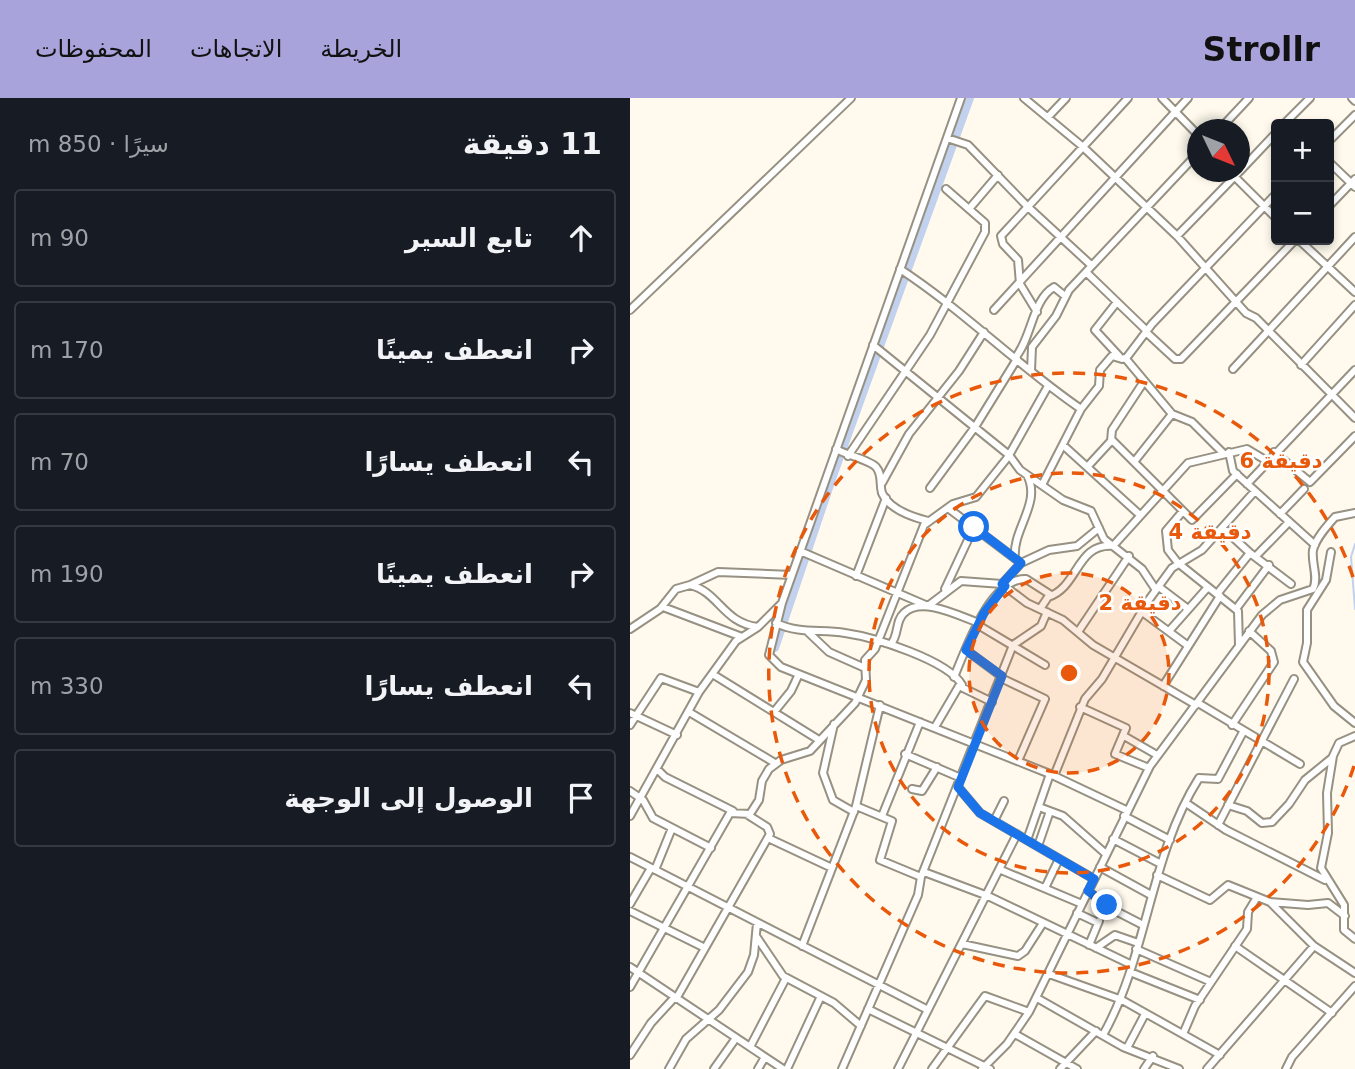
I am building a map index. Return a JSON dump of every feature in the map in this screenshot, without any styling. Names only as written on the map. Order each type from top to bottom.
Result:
[{"type":"street","points":[[630,310],[851,98]]},
{"type":"street","points":[[961,98],[782,603],[769,655],[775,663],[799,674],[1052,775],[1170,840]]},
{"type":"street","points":[[1024,98],[1082,146],[1177,236],[1246,313],[1269,331],[1355,418]]},
{"type":"street","points":[[1048,117],[1066,98]]},
{"type":"street","points":[[1037,312],[1020,281],[1018,260],[1001,239],[1128,98]]},
{"type":"street","points":[[1161,98],[1187,124]]},
{"type":"street","points":[[994,310],[1059,235],[1188,98]]},
{"type":"street","points":[[1229,119],[1249,98]]},
{"type":"street","points":[[1292,119],[1310,98]]},
{"type":"street","points":[[1334,136],[1355,115]]},
{"type":"street","points":[[947,138],[968,145],[1028,207],[1091,265]]},
{"type":"street","points":[[1250,159],[1271,138]]},
{"type":"street","points":[[1031,371],[1032,348],[1058,313],[1065,296],[1187,164]]},
{"type":"street","points":[[1334,166],[1354,183],[1334,201]]},
{"type":"street","points":[[969,209],[998,175]]},
{"type":"street","points":[[1177,236],[1228,182]]},
{"type":"street","points":[[1243,182],[1271,213]]},
{"type":"street","points":[[848,456],[906,372],[948,303],[986,230],[985,223],[946,189]]},
{"type":"street","points":[[1124,359],[1271,199]]},
{"type":"street","points":[[1233,369],[1355,237]]},
{"type":"street","points":[[1086,272],[1147,332],[1180,360],[1292,245]]},
{"type":"street","points":[[1302,245],[1355,292]]},
{"type":"street","points":[[900,270],[948,303],[1048,386],[1081,409]]},
{"type":"street","points":[[930,488],[975,427],[1025,345],[1037,312],[1052,287],[1065,296]]},
{"type":"street","points":[[1117,302],[1095,330],[1172,414],[1192,422],[1226,453],[1237,474],[1315,545]]},
{"type":"street","points":[[1301,365],[1355,305]]},
{"type":"street","points":[[882,483],[909,434],[959,371],[984,332]]},
{"type":"street","points":[[873,345],[1009,455],[1026,474],[1043,483],[1065,502],[1091,511],[1104,540],[1129,556],[1158,588],[1188,609]]},
{"type":"street","points":[[1043,483],[1081,409],[1099,386],[1100,370],[1112,356],[1124,359]]},
{"type":"street","points":[[1247,484],[1355,369]]},
{"type":"street","points":[[1088,466],[1112,440],[1112,430],[1143,383]]},
{"type":"street","points":[[748,815],[759,800],[766,772],[775,763],[807,753],[859,697],[866,680],[866,658],[874,650],[928,521],[948,508],[976,497],[1009,455],[1048,386]]},
{"type":"street","points":[[1135,462],[1172,414]]},
{"type":"street","points":[[1275,452],[1310,482],[1355,436]]},
{"type":"street","points":[[1112,440],[1195,520],[1237,474]]},
{"type":"street","points":[[1064,446],[1140,515]]},
{"type":"street","points":[[836,449],[873,464],[886,498],[904,513],[928,521]]},
{"type":"street","points":[[891,644],[903,614],[928,606],[961,580],[1004,585],[1026,579],[1051,595],[1058,593],[1069,582],[1087,552],[1101,545],[1113,545],[1190,462],[1250,449],[1267,461]]},
{"type":"street","points":[[954,677],[979,624],[1018,561],[1017,539],[1033,495],[1026,474]]},
{"type":"street","points":[[1280,514],[1304,489]]},
{"type":"street","points":[[1027,840],[1080,707],[1115,656],[1141,611],[1178,563],[1199,552],[1255,491]]},
{"type":"street","points":[[856,576],[886,498]]},
{"type":"street","points":[[948,508],[1018,561]]},
{"type":"street","points":[[1183,511],[1166,533],[1168,550],[1178,563],[1236,609],[1240,616],[1239,645]]},
{"type":"street","points":[[1355,513],[1335,517],[1315,545],[1315,581],[1306,615],[1307,643],[1303,665],[1334,706],[1355,723]]},
{"type":"street","points":[[1163,686],[1218,595],[1253,554],[1289,522]]},
{"type":"street","points":[[944,592],[974,527]]},
{"type":"street","points":[[1018,561],[1049,550],[1077,546],[1099,528]]},
{"type":"street","points":[[1223,528],[1292,583]]},
{"type":"street","points":[[800,551],[897,594],[979,624],[1045,665]]},
{"type":"street","points":[[868,1009],[985,1068],[1015,1034],[1037,998],[1125,813],[1157,755],[1249,631],[1275,603],[1313,592],[1326,580],[1331,552]]},
{"type":"street","points":[[1078,632],[1129,556]]},
{"type":"street","points":[[1236,609],[1269,565]]},
{"type":"street","points":[[630,629],[663,607],[673,591],[718,572],[792,575]]},
{"type":"street","points":[[690,585],[710,597],[736,622],[758,627]]},
{"type":"street","points":[[1004,585],[1163,686],[1300,764]]},
{"type":"street","points":[[1170,630],[1208,587]]},
{"type":"street","points":[[842,1069],[918,895],[922,875],[1013,646],[1041,626],[1051,595]]},
{"type":"street","points":[[631,812],[699,692],[714,675],[724,655],[782,603]]},
{"type":"street","points":[[663,607],[742,637]]},
{"type":"street","points":[[1141,611],[1187,645]]},
{"type":"street","points":[[776,624],[808,632],[844,633],[891,644],[926,659],[954,677],[961,685],[992,702]]},
{"type":"street","points":[[1232,724],[1275,662],[1271,651],[1249,631]]},
{"type":"street","points":[[808,632],[829,652],[865,668]]},
{"type":"street","points":[[966,650],[1001,677],[1044,698],[1018,761]]},
{"type":"street","points":[[774,712],[791,691],[799,674]]},
{"type":"street","points":[[714,675],[819,740]]},
{"type":"street","points":[[630,725],[633,714],[661,678],[699,692]]},
{"type":"street","points":[[1218,825],[1294,679]]},
{"type":"street","points":[[935,727],[961,685]]},
{"type":"street","points":[[802,946],[855,809],[880,705]]},
{"type":"street","points":[[1080,707],[1126,728],[1115,750],[1116,755],[1149,768]]},
{"type":"street","points":[[689,712],[775,763]]},
{"type":"street","points":[[633,714],[677,735]]},
{"type":"street","points":[[882,816],[920,722]]},
{"type":"street","points":[[834,724],[823,771],[833,800],[882,816],[893,823],[880,860],[988,896],[1092,946],[1131,969],[1200,1000]]},
{"type":"street","points":[[1103,1035],[1122,1000],[1157,875],[1186,803],[1199,778],[1217,780],[1244,732]]},
{"type":"street","points":[[1124,736],[1157,755]]},
{"type":"street","points":[[1355,736],[1339,743],[1333,756],[1327,793],[1328,833],[1321,865],[1327,881],[1343,903],[1344,930],[1355,939]]},
{"type":"street","points":[[905,754],[961,778]]},
{"type":"street","points":[[1228,805],[1247,811],[1262,823],[1272,822],[1289,804],[1302,782],[1333,756]]},
{"type":"street","points":[[912,789],[923,790],[937,767]]},
{"type":"street","points":[[630,1055],[651,1023],[675,998],[768,838],[768,828],[748,815],[733,811],[665,777],[657,769]]},
{"type":"street","points":[[958,787],[975,808],[994,821],[1094,879]]},
{"type":"street","points":[[630,791],[641,797],[651,816],[711,848]]},
{"type":"street","points":[[994,821],[1004,801]]},
{"type":"street","points":[[1186,803],[1218,825],[1327,881]]},
{"type":"street","points":[[1039,807],[1067,819],[1106,855]]},
{"type":"street","points":[[630,987],[733,811]]},
{"type":"street","points":[[1038,846],[1050,811]]},
{"type":"street","points":[[630,904],[653,869],[672,828]]},
{"type":"street","points":[[898,1069],[988,896],[1017,834]]},
{"type":"street","points":[[768,838],[832,868]]},
{"type":"street","points":[[1113,839],[1161,864]]},
{"type":"street","points":[[630,857],[928,1010]]},
{"type":"street","points":[[1045,888],[1059,859]]},
{"type":"street","points":[[1100,867],[1151,895]]},
{"type":"street","points":[[1001,870],[1082,904]]},
{"type":"street","points":[[1157,875],[1210,900],[1228,885],[1270,902],[1308,905],[1328,902],[1345,916]]},
{"type":"street","points":[[1088,891],[1110,908],[1143,925]]},
{"type":"street","points":[[1183,1034],[1200,1000],[1247,929],[1247,914],[1257,897]]},
{"type":"street","points":[[1270,902],[1314,946],[1355,973]]},
{"type":"street","points":[[630,911],[705,948]]},
{"type":"street","points":[[1077,913],[1096,921],[1092,946]]},
{"type":"street","points":[[670,1069],[686,1038],[719,1010],[748,972],[757,923]]},
{"type":"street","points":[[962,944],[1020,955],[1043,923]]},
{"type":"street","points":[[1092,946],[1115,935],[1211,982]]},
{"type":"street","points":[[756,936],[786,978],[821,996],[861,1026]]},
{"type":"street","points":[[1235,946],[1332,1013]]},
{"type":"street","points":[[1207,1069],[1314,946]]},
{"type":"street","points":[[630,967],[785,1069],[821,996]]},
{"type":"street","points":[[1049,974],[1122,1000],[1220,1055]]},
{"type":"street","points":[[750,1047],[786,978]]},
{"type":"street","points":[[1286,1069],[1292,1057],[1355,986]]},
{"type":"street","points":[[932,1069],[949,1050],[985,996],[1029,1012]]},
{"type":"street","points":[[1037,998],[1126,1048],[1153,1056],[1179,1069]]},
{"type":"street","points":[[1126,1048],[1145,1014]]},
{"type":"street","points":[[1060,1069],[1096,1031]]},
{"type":"street","points":[[1015,1034],[1077,1069]]},
{"type":"street","points":[[714,1069],[736,1038]]},
{"type":"street","points":[[1144,1069],[1153,1056]]},
{"type":"street","points":[[758,1069],[765,1057]]},
{"type":"waterway","points":[[775,648],[832,479],[970,98]]},
{"type":"waterway","points":[[1355,544],[1351,557],[1355,609]]},
{"type":"route","points":[[974,527],[1021,563],[1005,579],[1002,584],[1005,586],[984,613],[966,650],[1002,676],[958,787],[980,813],[1094,879],[1088,891],[1107,905]]}]
